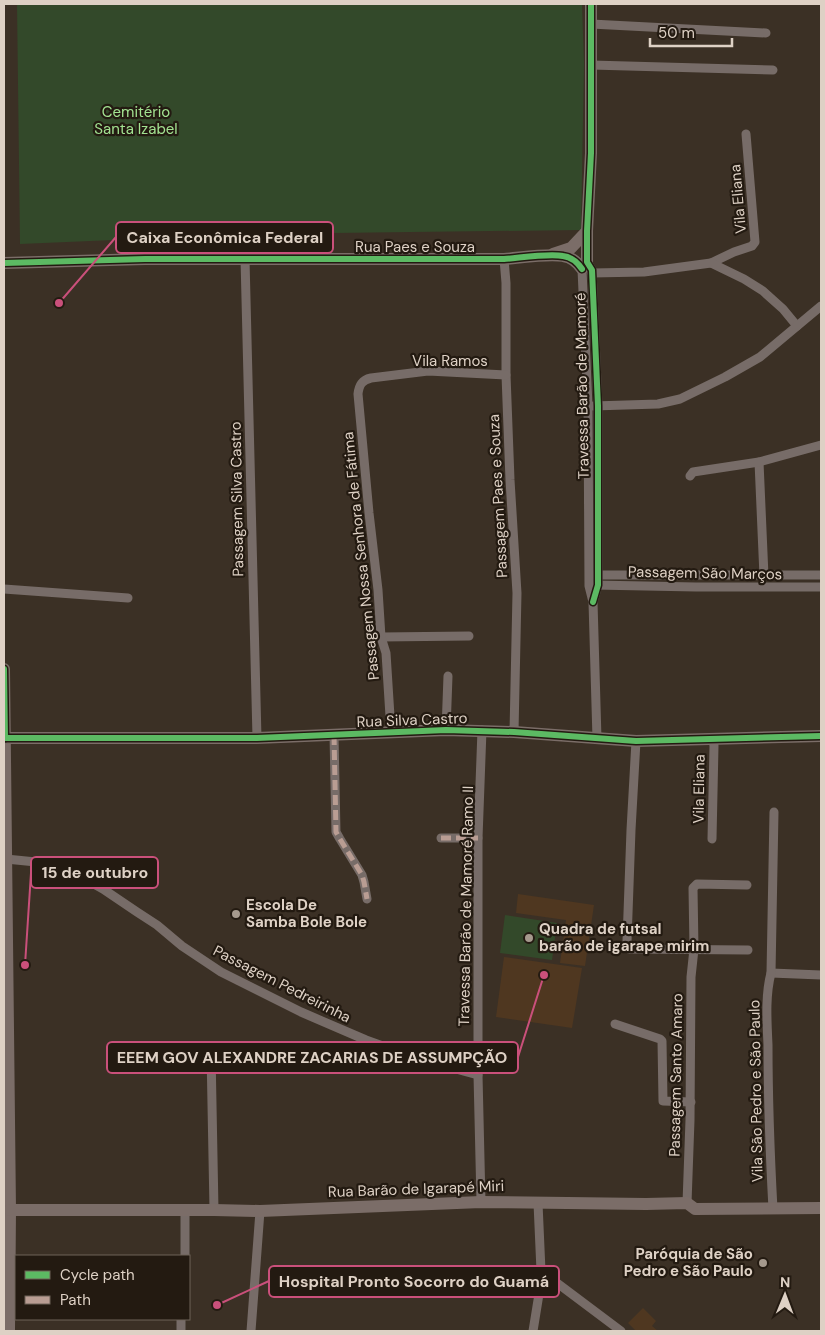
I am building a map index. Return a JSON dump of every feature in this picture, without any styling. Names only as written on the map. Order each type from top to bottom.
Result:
[{"type":"street","name":"Travessa Barão de Mamoré","points":[[591,4],[591,154],[587,268],[588,406],[594,580]]},
{"type":"street","points":[[591,24],[766,33]]},
{"type":"street","points":[[591,65],[773,70]]},
{"type":"street","name":"Vila Eliana","points":[[711,263],[752,246],[755,242],[746,134]]},
{"type":"street","name":"Rua Paes e Souza","points":[[551,255],[571,248],[587,231]]},
{"type":"street","name":"Rua Paes e Souza","points":[[4,263],[145,258],[504,259],[551,255],[564,256],[587,268]]},
{"type":"street","name":"Passagem Silva Castro","points":[[245,259],[257,738]]},
{"type":"street","name":"Passagem Paes e Souza","points":[[504,259],[506,283],[506,375],[517,593],[514,732]]},
{"type":"street","points":[[587,268],[644,272],[711,263],[744,279],[763,291],[783,308],[797,326]]},
{"type":"street","name":"Travessa Barão de Mamoré","points":[[587,268],[598,406],[593,602],[596,738]]},
{"type":"street","points":[[588,406],[658,404],[680,399],[760,357],[821,306]]},
{"type":"street","name":"Vila Ramos","points":[[365,379],[428,371],[506,375]]},
{"type":"street","name":"Passagem Nossa Senhora de Fátima","points":[[365,379],[358,388],[358,394],[381,637],[386,654],[391,732]]},
{"type":"street","points":[[690,476],[693,472],[759,462],[821,445]]},
{"type":"street","points":[[759,462],[764,576]]},
{"type":"street","name":"Passagem São Marços","points":[[594,580],[821,575]]},
{"type":"street","name":"Passagem São Marços","points":[[594,580],[696,587],[821,587]]},
{"type":"street","points":[[4,589],[128,598]]},
{"type":"street","points":[[381,637],[469,636]]},
{"type":"street","points":[[4,669],[9,1331]]},
{"type":"street","points":[[446,730],[448,676]]},
{"type":"street","name":"Rua Silva Castro","points":[[4,738],[257,738],[446,730],[482,730],[636,741],[821,736]]},
{"type":"street","name":"Travessa Barão de Mamoré Ramo II","points":[[482,730],[478,838],[478,1076],[482,1202]]},
{"type":"street","points":[[334,735],[336,832],[362,875],[366,899]]},
{"type":"street","name":"Vila Eliana","points":[[712,839],[713,740]]},
{"type":"street","points":[[636,741],[630,830],[629,949],[748,950]]},
{"type":"street","name":"Vila São Pedro e São Paulo","points":[[773,1209],[768,1103],[767,987],[771,973],[774,812]]},
{"type":"street","points":[[441,838],[478,838]]},
{"type":"street","name":"Passagem Pedreirinha","points":[[6,858],[55,866],[78,875],[157,925],[182,946],[221,972],[302,1012],[366,1040],[419,1059],[478,1076]]},
{"type":"street","name":"Passagem Santo Amaro","points":[[687,1203],[691,977],[694,949],[693,888],[697,884],[747,885]]},
{"type":"street","points":[[771,973],[821,976]]},
{"type":"street","points":[[615,1024],[662,1041],[663,1101],[690,1102]]},
{"type":"street","points":[[211,1052],[214,1210]]},
{"type":"street","name":"Rua Barão de Igarapé Miri","points":[[7,1210],[260,1211],[482,1202],[687,1203],[695,1209],[821,1208]]},
{"type":"street","points":[[533,1331],[541,1271],[538,1203]]},
{"type":"street","points":[[184,1255],[185,1210]]},
{"type":"street","points":[[252,1331],[260,1211]]},
{"type":"street","points":[[541,1271],[621,1331]]},
{"type":"shaded area","points":[[518,894],[594,905],[585,966],[560,963],[566,920],[516,913]]},
{"type":"shaded area","points":[[504,957],[582,968],[572,1028],[496,1017]]},
{"type":"shaded area","points":[[643,1308],[656,1321],[652,1326],[658,1331],[636,1331],[628,1323]]},
{"type":"green space","name":"Cemitério Santa Izabel","points":[[17,4],[582,4],[584,64],[581,230],[254,234],[20,244]]},
{"type":"green space","name":"Quadra de futsal barão de igarape mirim","points":[[505,915],[557,923],[552,960],[500,953]]},
{"type":"marked path","points":[[334,735],[336,832],[362,875],[367,899]]},
{"type":"marked path","points":[[441,838],[478,838]]},
{"type":"cycle path","points":[[591,4],[591,153],[587,262],[592,270],[598,406],[598,585],[593,602]]},
{"type":"cycle path","points":[[4,263],[145,259],[504,259],[550,255],[569,258],[582,269]]},
{"type":"cycle path","points":[[4,669],[5,738]]},
{"type":"cycle path","points":[[4,738],[257,738],[446,730],[514,732],[636,741],[821,736]]},
{"type":"place","name":"Caixa Econômica Federal","points":[[59,303]]},
{"type":"place","name":"Escola De Samba Bole Bole","points":[[236,914]]},
{"type":"place","name":"Quadra de futsal barão de igarape mirim","points":[[529,938]]},
{"type":"place","name":"15 de outubro","points":[[25,965]]},
{"type":"place","name":"EEEM GOV ALEXANDRE ZACARIAS DE ASSUMPÇÃO","points":[[544,975]]},
{"type":"place","name":"Paróquia de São Pedro e São Paulo","points":[[763,1263]]},
{"type":"place","name":"Hospital Pronto Socorro do Guamá","points":[[217,1305]]}]
